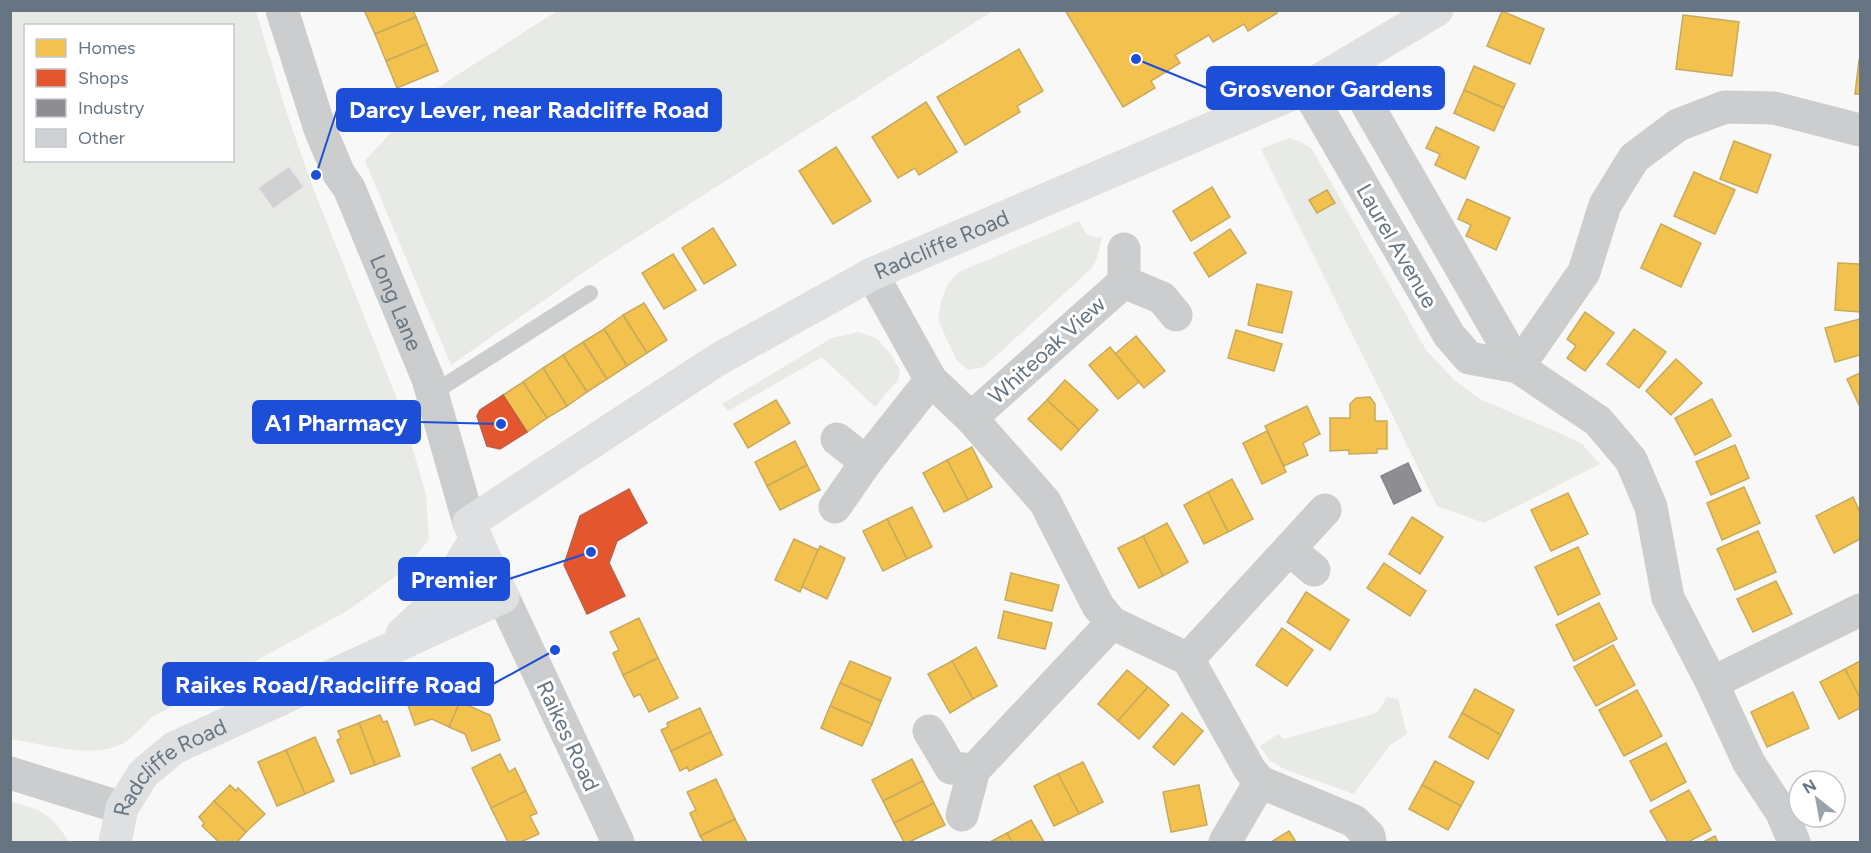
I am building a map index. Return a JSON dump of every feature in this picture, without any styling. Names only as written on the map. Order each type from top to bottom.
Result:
[{"type":"main road","name":"Radcliffe Road","points":[[381,653],[432,605],[448,585],[472,531],[717,360],[872,274],[1306,88],[1426,14]]},
{"type":"main road","name":"Long Lane","points":[[472,531],[503,597]]},
{"type":"main road","name":"Radcliffe Road","points":[[115,843],[122,808],[143,774],[174,748],[503,597]]},
{"type":"street","name":"Long Lane","points":[[282,10],[320,129],[339,174],[349,188],[430,386],[472,531]]},
{"type":"street","name":"Laurel Avenue","points":[[1345,66],[1518,367]]},
{"type":"street","name":"Laurel Avenue","points":[[1306,88],[1449,335],[1469,358],[1518,367],[1598,421],[1631,460],[1650,507],[1668,598],[1712,683],[1749,763],[1787,815]]},
{"type":"street","points":[[1518,367],[1584,272],[1605,205],[1634,158],[1678,125],[1725,107],[1774,108],[1860,130]]},
{"type":"street","name":"Whiteoak View","points":[[971,418],[1124,282],[1124,249]]},
{"type":"street","name":"Whiteoak View","points":[[872,274],[931,380],[971,418],[1045,502],[1098,606],[1112,623],[1188,658]]},
{"type":"street","name":"Whiteoak View","points":[[1124,282],[1162,298],[1176,315]]},
{"type":"street","points":[[835,507],[866,462],[931,380]]},
{"type":"street","points":[[837,439],[866,462]]},
{"type":"street","points":[[1325,510],[1188,658],[1250,770],[1260,782],[1354,821],[1368,836],[1370,843]]},
{"type":"street","points":[[1288,549],[1314,570]]},
{"type":"street","name":"Raikes Road","points":[[503,597],[618,843]]},
{"type":"street","points":[[1712,683],[1860,610]]},
{"type":"street","points":[[962,815],[974,770],[1112,623]]},
{"type":"street","points":[[929,731],[951,768],[974,770]]},
{"type":"street","points":[[10,773],[122,808]]},
{"type":"street","points":[[1225,843],[1260,782]]},
{"type":"lane","points":[[430,386],[590,292]]},
{"type":"shaded area","points":[[558,10],[993,11],[603,259],[451,365],[365,161],[423,97]]},
{"type":"shaded area","points":[[10,11],[256,11],[285,108],[312,185],[401,409],[426,494],[429,539],[407,568],[347,611],[151,718],[127,741],[101,750],[54,747],[11,739]]},
{"type":"shaded area","points":[[1289,138],[1312,149],[1426,350],[1454,380],[1482,400],[1582,444],[1600,464],[1484,523],[1437,506],[1261,149]]},
{"type":"shaded area","points":[[1079,221],[1087,235],[1102,238],[1092,268],[984,367],[968,370],[956,359],[938,320],[941,301],[948,284],[959,272]]},
{"type":"shaded area","points":[[859,332],[877,339],[890,353],[900,370],[898,380],[875,407],[822,357],[728,411],[722,404],[832,338]]},
{"type":"shaded area","points":[[1387,697],[1398,699],[1407,734],[1390,745],[1354,794],[1284,769],[1270,761],[1260,746],[1278,734],[1284,739],[1377,713]]},
{"type":"shaded area","points":[[10,801],[45,814],[57,825],[69,842],[11,842]]},
{"type":"building: Homes","points":[[364,10],[413,10],[416,17],[375,34]]},
{"type":"building: Homes","points":[[1065,10],[1275,10],[1277,13],[1248,31],[1244,24],[1213,42],[1209,35],[1175,55],[1180,63],[1151,81],[1155,88],[1123,107]]},
{"type":"building: Homes","points":[[1502,11],[1544,29],[1530,64],[1487,46]]},
{"type":"building: Homes","points":[[1683,15],[1739,22],[1732,76],[1676,69]]},
{"type":"building: Homes","points":[[416,17],[427,44],[386,61],[375,34]]},
{"type":"building: Homes","points":[[427,44],[438,71],[397,88],[386,61]]},
{"type":"building: Homes","points":[[1019,49],[1043,91],[1017,106],[1020,112],[965,145],[937,97]]},
{"type":"building: Homes","points":[[1859,60],[1860,94],[1855,94]]},
{"type":"building: Homes","points":[[1474,66],[1515,84],[1504,108],[1464,90]]},
{"type":"building: Homes","points":[[1464,90],[1504,108],[1494,131],[1454,113]]},
{"type":"building: Homes","points":[[926,102],[957,152],[919,175],[915,168],[898,178],[872,137]]},
{"type":"building: Homes","points":[[1436,127],[1479,147],[1465,179],[1435,165],[1440,154],[1426,148]]},
{"type":"building: Homes","points":[[1734,141],[1771,155],[1757,193],[1720,179]]},
{"type":"building: Homes","points":[[836,147],[871,201],[833,224],[799,171]]},
{"type":"building: Homes","points":[[1694,172],[1735,190],[1715,234],[1674,216]]},
{"type":"building: Homes","points":[[1212,187],[1230,217],[1191,241],[1173,211]]},
{"type":"building: Homes","points":[[1327,190],[1335,203],[1317,213],[1309,200]]},
{"type":"building: Homes","points":[[1467,199],[1510,218],[1496,250],[1466,236],[1471,225],[1458,219]]},
{"type":"building: Homes","points":[[1661,224],[1701,243],[1681,287],[1641,268]]},
{"type":"building: Homes","points":[[713,228],[736,265],[704,284],[682,248]]},
{"type":"building: Homes","points":[[1230,229],[1246,253],[1209,277],[1194,253]]},
{"type":"building: Homes","points":[[673,254],[696,290],[664,309],[642,273]]},
{"type":"building: Homes","points":[[1838,263],[1860,264],[1860,312],[1835,310]]},
{"type":"building: Homes","points":[[1257,284],[1292,292],[1282,333],[1248,325]]},
{"type":"building: Homes","points":[[644,303],[667,340],[647,353],[623,315]]},
{"type":"building: Homes","points":[[1585,312],[1614,333],[1585,371],[1567,358],[1576,346],[1567,339]]},
{"type":"building: Homes","points":[[623,315],[647,353],[627,366],[604,329]]},
{"type":"building: Homes","points":[[1860,319],[1860,355],[1835,362],[1825,328]]},
{"type":"building: Homes","points":[[604,329],[627,366],[607,379],[583,342]]},
{"type":"building: Homes","points":[[1634,329],[1666,352],[1639,388],[1607,364]]},
{"type":"building: Homes","points":[[1236,330],[1282,344],[1274,371],[1228,358]]},
{"type":"building: Homes","points":[[1136,336],[1165,371],[1144,388],[1115,354]]},
{"type":"building: Homes","points":[[583,342],[607,379],[587,392],[563,355]]},
{"type":"building: Homes","points":[[1110,347],[1139,382],[1118,399],[1089,365]]},
{"type":"building: Homes","points":[[563,355],[587,392],[567,406],[543,368]]},
{"type":"building: Homes","points":[[1676,359],[1702,383],[1671,415],[1646,391]]},
{"type":"building: Homes","points":[[543,368],[567,406],[547,418],[523,382]]},
{"type":"building: Homes","points":[[1860,373],[1860,407],[1847,379]]},
{"type":"building: Homes","points":[[1065,380],[1098,410],[1079,430],[1047,400]]},
{"type":"building: Homes","points":[[523,382],[547,418],[527,432],[503,395]]},
{"type":"building: Homes","points":[[1370,397],[1375,404],[1375,421],[1387,421],[1387,449],[1377,449],[1377,453],[1349,454],[1349,450],[1330,451],[1330,418],[1350,418],[1350,404],[1356,398]]},
{"type":"building: Homes","points":[[1712,399],[1731,436],[1695,455],[1675,418]]},
{"type":"building: Homes","points":[[776,400],[790,423],[748,448],[734,424]]},
{"type":"building: Homes","points":[[1047,400],[1079,430],[1061,450],[1028,419]]},
{"type":"building: Homes","points":[[1307,406],[1320,434],[1303,443],[1308,455],[1284,466],[1265,426]]},
{"type":"building: Homes","points":[[1267,431],[1286,472],[1262,484],[1243,443]]},
{"type":"building: Homes","points":[[795,441],[807,465],[767,486],[755,462]]},
{"type":"building: Homes","points":[[1735,445],[1749,478],[1711,495],[1696,462]]},
{"type":"building: Homes","points":[[972,447],[992,487],[968,500],[947,460]]},
{"type":"building: Homes","points":[[947,460],[968,500],[944,512],[923,473]]},
{"type":"building: Homes","points":[[807,465],[820,490],[780,510],[767,486]]},
{"type":"building: Homes","points":[[1232,479],[1253,519],[1228,532],[1208,492]]},
{"type":"building: Homes","points":[[1744,487],[1760,523],[1722,540],[1707,503]]},
{"type":"building: Homes","points":[[1208,492],[1228,532],[1204,544],[1184,505]]},
{"type":"building: Homes","points":[[1568,493],[1588,534],[1551,551],[1531,510]]},
{"type":"building: Homes","points":[[1853,497],[1860,512],[1860,539],[1834,553],[1816,516]]},
{"type":"building: Homes","points":[[912,507],[932,547],[907,559],[887,519]]},
{"type":"building: Homes","points":[[1412,517],[1443,537],[1420,574],[1389,554]]},
{"type":"building: Homes","points":[[887,519],[907,559],[883,571],[863,531]]},
{"type":"building: Homes","points":[[1167,523],[1188,562],[1163,576],[1143,536]]},
{"type":"building: Homes","points":[[1758,531],[1776,572],[1735,590],[1717,549]]},
{"type":"building: Homes","points":[[1143,536],[1163,576],[1139,588],[1118,548]]},
{"type":"building: Homes","points":[[794,539],[818,550],[800,592],[775,580]]},
{"type":"building: Homes","points":[[820,546],[845,558],[827,599],[802,587]]},
{"type":"building: Homes","points":[[1578,547],[1600,594],[1558,615],[1535,567]]},
{"type":"building: Homes","points":[[1384,563],[1426,591],[1410,616],[1367,588]]},
{"type":"building: Homes","points":[[1011,573],[1059,585],[1052,611],[1005,600]]},
{"type":"building: Homes","points":[[1776,581],[1792,614],[1753,632],[1737,599]]},
{"type":"building: Homes","points":[[1306,592],[1349,620],[1330,650],[1287,622]]},
{"type":"building: Homes","points":[[1599,603],[1617,639],[1574,661],[1556,625]]},
{"type":"building: Homes","points":[[1004,611],[1052,623],[1045,649],[998,638]]},
{"type":"building: Homes","points":[[639,618],[658,658],[623,675],[613,653],[619,650],[610,632]]},
{"type":"building: Homes","points":[[1282,628],[1313,650],[1287,686],[1256,665]]},
{"type":"building: Homes","points":[[1613,645],[1635,685],[1596,706],[1574,667]]},
{"type":"building: Homes","points":[[976,647],[997,686],[973,699],[952,661]]},
{"type":"building: Homes","points":[[658,658],[678,698],[649,712],[640,694],[634,697],[623,675]]},
{"type":"building: Homes","points":[[850,661],[891,678],[881,701],[840,683]]},
{"type":"building: Homes","points":[[952,661],[973,699],[950,713],[928,674]]},
{"type":"building: Homes","points":[[1860,661],[1860,698],[1845,669]]},
{"type":"building: Homes","points":[[1845,669],[1860,698],[1860,708],[1839,719],[1820,682]]},
{"type":"building: Homes","points":[[1127,670],[1148,687],[1118,721],[1098,704]]},
{"type":"building: Homes","points":[[840,683],[881,701],[872,724],[830,706]]},
{"type":"building: Homes","points":[[1148,687],[1169,705],[1139,739],[1118,721]]},
{"type":"building: Homes","points":[[430,689],[460,702],[449,727],[432,719],[415,725],[405,697]]},
{"type":"building: Homes","points":[[1475,689],[1514,710],[1501,735],[1462,713]]},
{"type":"building: Homes","points":[[1637,690],[1662,736],[1624,756],[1599,710]]},
{"type":"building: Homes","points":[[1793,692],[1809,728],[1767,747],[1751,712]]},
{"type":"building: Homes","points":[[460,702],[490,715],[500,740],[472,751],[465,734],[449,727]]},
{"type":"building: Homes","points":[[830,706],[872,724],[862,746],[821,728]]},
{"type":"building: Homes","points":[[700,708],[711,732],[671,751],[661,730],[668,727],[667,723]]},
{"type":"building: Homes","points":[[1182,713],[1203,731],[1174,765],[1153,747]]},
{"type":"building: Homes","points":[[1462,713],[1501,735],[1488,759],[1449,737]]},
{"type":"building: Homes","points":[[380,715],[383,722],[387,721],[400,756],[375,765],[359,723]]},
{"type":"building: Homes","points":[[359,723],[375,765],[351,774],[337,740],[341,738],[338,731]]},
{"type":"building: Homes","points":[[711,732],[722,755],[689,771],[687,767],[680,771],[671,751]]},
{"type":"building: Homes","points":[[315,737],[334,781],[305,794],[286,750]]},
{"type":"building: Homes","points":[[1666,743],[1686,782],[1651,801],[1630,761]]},
{"type":"building: Homes","points":[[286,750],[305,794],[277,806],[258,762]]},
{"type":"building: Homes","points":[[500,754],[509,772],[515,768],[526,791],[491,808],[472,768]]},
{"type":"building: Homes","points":[[912,759],[923,781],[883,801],[872,780]]},
{"type":"building: Homes","points":[[1435,761],[1474,782],[1461,806],[1422,785]]},
{"type":"building: Homes","points":[[1083,762],[1103,802],[1079,814],[1058,774]]},
{"type":"building: Homes","points":[[1058,774],[1079,814],[1054,826],[1034,786]]},
{"type":"building: Homes","points":[[716,779],[735,819],[700,836],[690,813],[696,810],[687,792]]},
{"type":"building: Homes","points":[[923,781],[934,803],[894,823],[883,801]]},
{"type":"building: Homes","points":[[230,785],[236,791],[238,788],[265,814],[246,832],[214,801]]},
{"type":"building: Homes","points":[[1199,785],[1207,825],[1171,832],[1163,792]]},
{"type":"building: Homes","points":[[1422,785],[1461,806],[1448,830],[1409,809]]},
{"type":"building: Homes","points":[[1689,790],[1711,830],[1688,842],[1668,842],[1650,811]]},
{"type":"building: Homes","points":[[526,791],[537,813],[530,816],[539,834],[521,842],[508,842],[491,808]]},
{"type":"building: Homes","points":[[214,801],[246,832],[237,842],[219,842],[202,826],[204,823],[199,817]]},
{"type":"building: Homes","points":[[934,803],[945,825],[909,842],[904,842],[894,823]]},
{"type":"building: Homes","points":[[735,819],[747,842],[704,842],[700,836]]},
{"type":"building: Homes","points":[[1031,820],[1044,842],[1012,842],[1007,833]]},
{"type":"building: Homes","points":[[1289,831],[1296,842],[1271,842]]},
{"type":"building: Homes","points":[[1007,833],[1012,842],[990,842]]},
{"type":"building: Homes","points":[[1715,836],[1718,842],[1703,842]]},
{"type":"building: Shops","points":[[503,395],[527,432],[500,449],[487,446],[477,416],[480,410]]},
{"type":"building: Shops","points":[[629,489],[647,523],[617,541],[609,563],[625,596],[587,614],[564,565],[580,516]]},
{"type":"building: Industry","points":[[1408,463],[1421,491],[1394,504],[1381,476]]},
{"type":"building: Other","points":[[289,166],[304,187],[273,209],[258,188]]},
{"type":"place","name":"Grosvenor Gardens","points":[[1136,59]]},
{"type":"place","name":"Darcy Lever, near Radcliffe Road","points":[[316,175]]},
{"type":"place","name":"A1 Pharmacy","points":[[501,424]]},
{"type":"place","name":"Premier","points":[[591,552]]},
{"type":"place","name":"Raikes Road/Radcliffe Road","points":[[555,650]]}]
